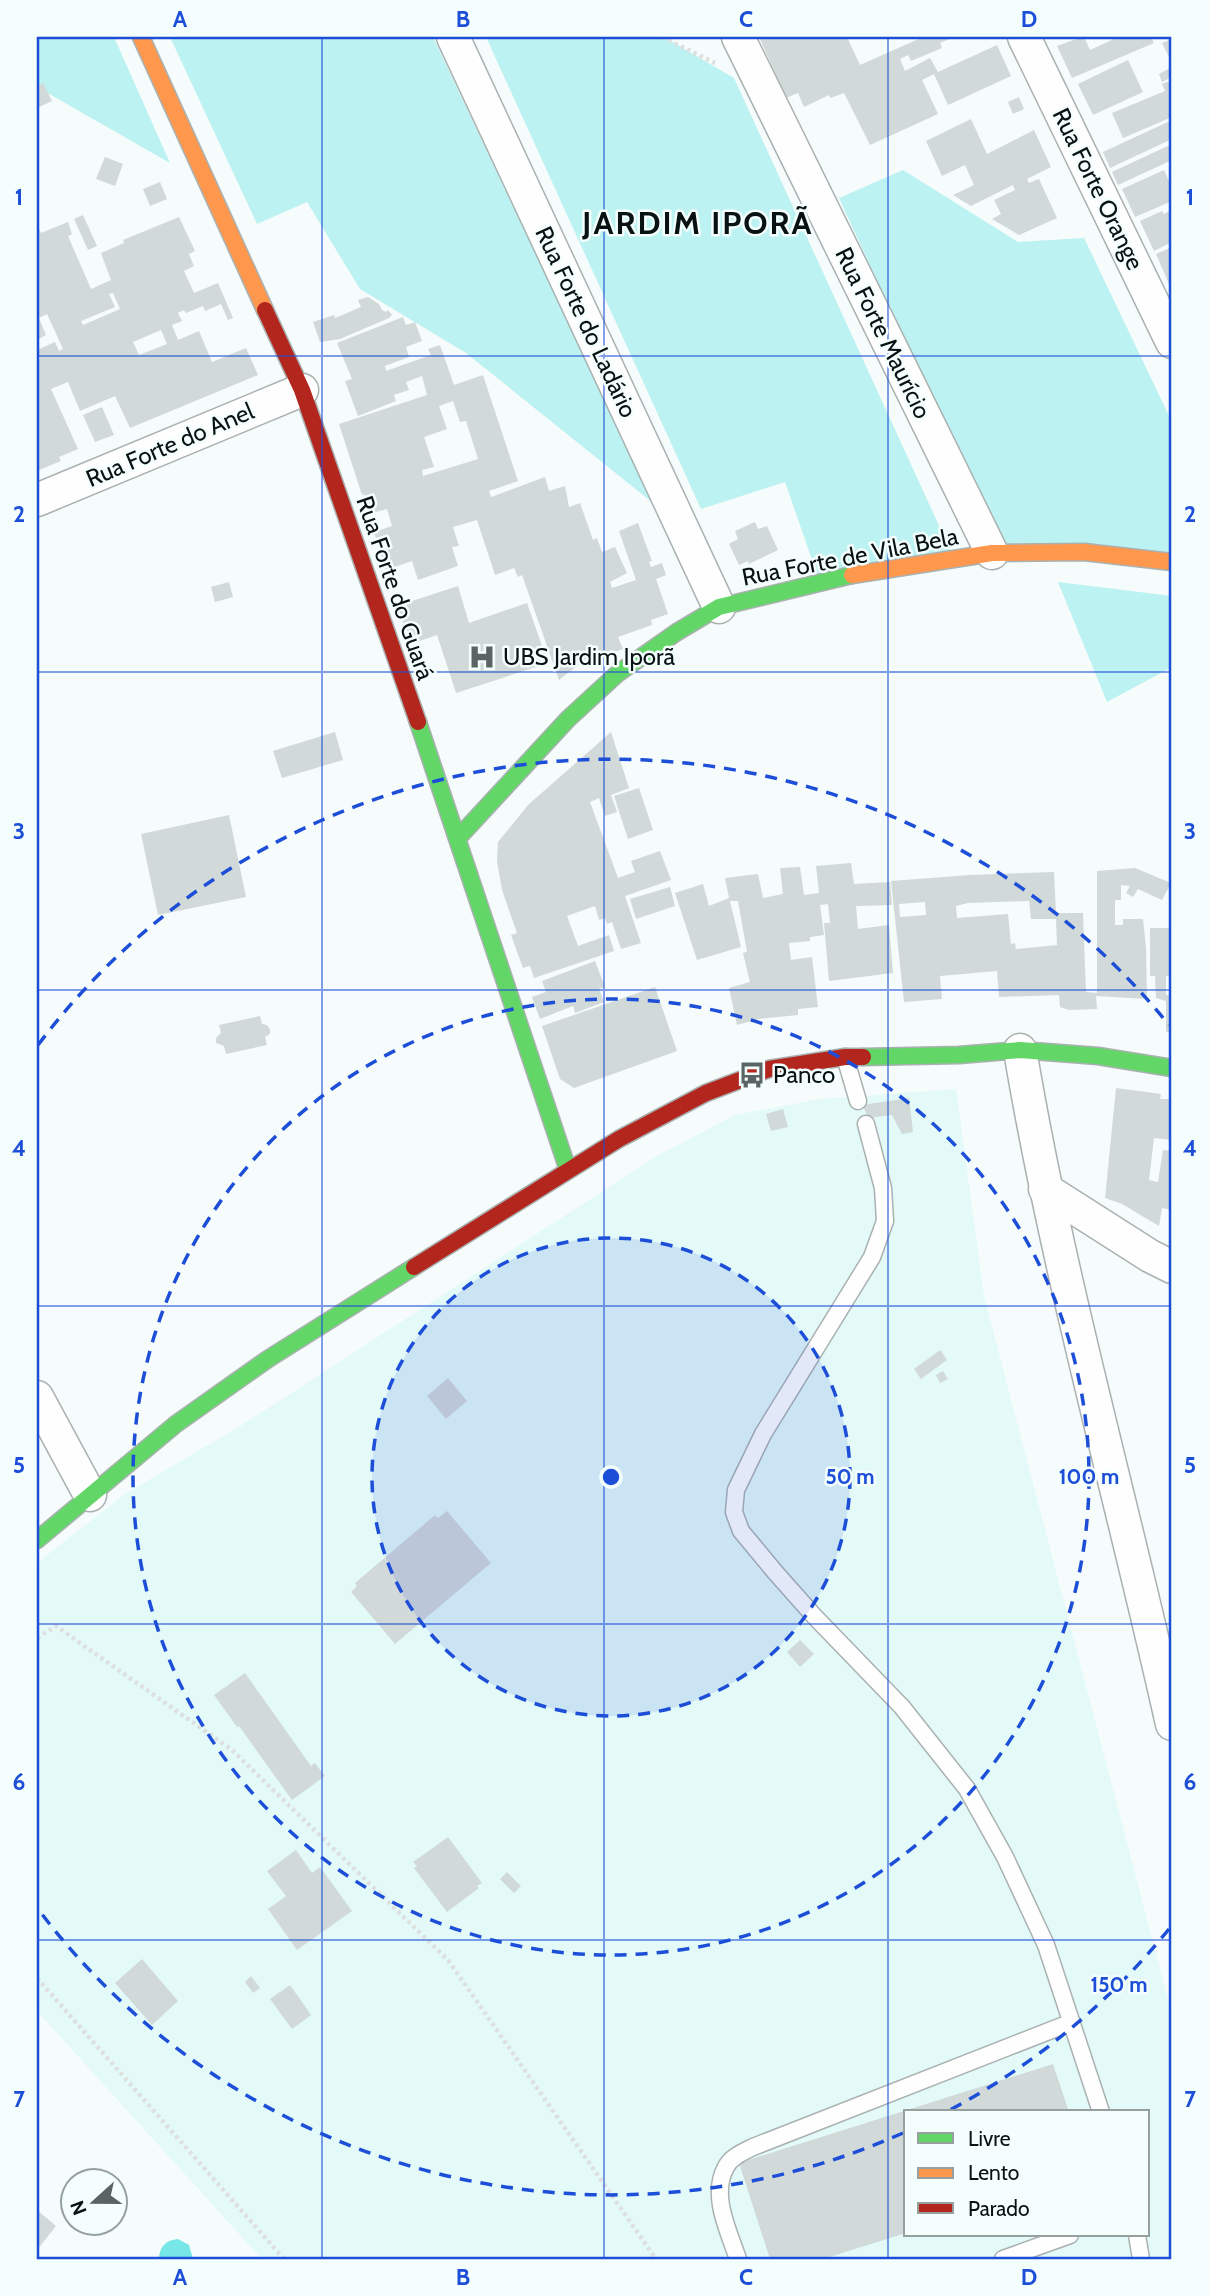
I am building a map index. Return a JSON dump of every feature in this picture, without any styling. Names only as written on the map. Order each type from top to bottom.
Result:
[{"type":"street","name":"Rua Forte do Guará","points":[[141,37],[302,390],[458,838],[568,1170]]},
{"type":"street","name":"Rua Forte do Ladário","points":[[453,37],[719,607]]},
{"type":"street","name":"Rua Forte Maurício","points":[[738,37],[992,553]]},
{"type":"street","name":"Rua Forte Orange","points":[[1024,37],[1172,342]]},
{"type":"street","name":"Rua Forte do Anel","points":[[37,500],[302,390]]},
{"type":"street","name":"Rua Forte de Vila Bela","points":[[458,838],[568,719],[617,674],[677,632],[719,607],[820,581],[992,553],[1084,552],[1172,562]]},
{"type":"street","points":[[1020,1050],[1045,1189],[1142,1585],[1172,1724]]},
{"type":"street","points":[[37,1539],[176,1424],[268,1359],[619,1139],[706,1093],[769,1069],[845,1057],[959,1055],[1020,1050],[1098,1056],[1172,1068]]},
{"type":"street","points":[[1045,1189],[1150,1256],[1172,1267]]},
{"type":"street","points":[[37,1396],[90,1496]]},
{"type":"lane","points":[[845,1057],[858,1101]]},
{"type":"lane","points":[[866,1125],[883,1188],[885,1221],[872,1257],[763,1434],[736,1490],[734,1512],[741,1531],[775,1572],[902,1707],[967,1789],[1005,1857],[1046,1945],[1100,2110]]},
{"type":"lane","points":[[738,2259],[722,2210],[720,2185],[726,2167],[735,2157],[753,2147],[1072,2022]]},
{"type":"lane","points":[[1003,2259],[1067,2236]]},
{"type":"lane","points":[[1137,2236],[1141,2259]]},
{"type":"path","points":[[37,1638],[55,1626],[232,1750],[448,1960],[656,2259]]},
{"type":"path","points":[[37,1978],[284,2259]]},
{"type":"shaded area","points":[[37,37],[114,37],[170,163],[37,87]]},
{"type":"shaded area","points":[[170,37],[433,37],[653,503],[466,353],[360,289],[307,202],[257,224]]},
{"type":"shaded area","points":[[486,37],[664,37],[734,78],[952,554],[817,574],[785,482],[701,509]]},
{"type":"shaded area","points":[[903,170],[1018,242],[1084,238],[1172,422],[1172,556],[999,546],[839,198]]},
{"type":"shaded area","points":[[1058,582],[1172,596],[1172,667],[1107,702]]},
{"type":"shaded area","name":"Panco","points":[[956,1089],[984,1296],[1172,2015],[1172,2259],[262,2259],[37,2011],[37,1563],[125,1494],[239,1427],[657,1156],[735,1115],[820,1099]]},
{"type":"water","points":[[178,2239],[189,2245],[193,2259],[159,2259],[164,2245]]},
{"type":"building","points":[[759,37],[847,37],[860,65],[923,37],[954,37],[940,43],[942,48],[911,61],[908,55],[900,59],[905,71],[930,58],[938,72],[997,45],[1011,76],[948,105],[934,74],[922,80],[938,114],[870,145],[844,93],[830,98],[829,95],[804,107],[798,93],[786,98]]},
{"type":"building","points":[[1082,37],[1090,50],[1118,37],[1151,37],[1154,43],[1072,78],[1057,46]]},
{"type":"building","points":[[1172,39],[1172,63],[1162,43]]},
{"type":"building","points":[[1128,60],[1143,92],[1093,115],[1078,84]]},
{"type":"building","points":[[1172,67],[1172,77],[1162,82],[1159,74]]},
{"type":"building","points":[[1172,80],[1172,117],[1123,138],[1112,113],[1165,91],[1162,84]]},
{"type":"building","points":[[43,83],[52,101],[37,108],[37,86]]},
{"type":"building","points":[[1019,97],[1024,109],[1013,114],[1008,102]]},
{"type":"building","points":[[971,119],[987,154],[1034,130],[1051,167],[1027,179],[1029,183],[1039,179],[1057,218],[1019,235],[992,219],[1001,214],[994,200],[1015,190],[1013,185],[971,206],[953,195],[974,185],[965,165],[942,176],[926,141]]},
{"type":"building","points":[[1172,120],[1172,139],[1110,168],[1103,152]]},
{"type":"building","points":[[1172,144],[1172,160],[1118,185],[1112,172]]},
{"type":"building","points":[[105,157],[123,164],[115,186],[96,179]]},
{"type":"building","points":[[1164,170],[1172,188],[1172,201],[1135,217],[1122,189]]},
{"type":"building","points":[[160,182],[167,199],[150,206],[143,189]]},
{"type":"building","points":[[1172,210],[1172,242],[1154,251],[1140,221],[1162,211],[1164,214]]},
{"type":"building","points":[[83,215],[97,246],[88,250],[74,219]]},
{"type":"building","points":[[179,217],[195,251],[189,254],[194,266],[184,271],[194,293],[218,283],[233,318],[228,320],[221,304],[205,311],[203,306],[186,313],[184,310],[178,313],[182,321],[172,325],[178,340],[199,331],[212,362],[246,348],[258,375],[130,428],[115,396],[80,411],[68,382],[51,389],[78,449],[59,457],[61,461],[37,471],[37,360],[40,359],[37,350],[55,342],[59,351],[63,349],[47,314],[39,318],[46,335],[37,340],[37,224],[41,233],[68,222],[72,234],[68,236],[91,289],[111,280],[101,253],[124,243],[123,240]],"holes":[[[113,293],[120,309],[83,325],[81,321],[115,307],[109,294]],[[161,330],[167,344],[139,355],[133,342]]]},
{"type":"building","points":[[1172,247],[1172,291],[1156,254]]},
{"type":"building","points":[[368,297],[392,315],[340,339],[320,342],[313,322],[334,315],[335,318],[361,307],[358,300]]},
{"type":"building","points":[[403,317],[406,325],[415,322],[422,341],[406,347],[409,357],[385,366],[386,371],[431,355],[428,349],[440,345],[454,385],[483,375],[518,481],[489,491],[491,497],[545,477],[549,491],[565,486],[569,507],[580,503],[593,540],[597,538],[602,552],[615,547],[627,573],[610,582],[612,588],[636,580],[619,531],[638,523],[652,561],[649,562],[651,567],[662,563],[666,575],[656,579],[668,614],[651,620],[652,625],[618,637],[623,649],[597,658],[595,652],[559,680],[522,575],[518,577],[514,568],[495,575],[477,520],[453,527],[459,546],[452,547],[458,566],[418,580],[412,561],[386,570],[374,532],[392,526],[387,509],[372,513],[364,494],[362,495],[339,424],[427,395],[422,376],[406,382],[409,390],[394,395],[396,401],[358,416],[345,381],[352,379],[337,343]],"holes":[[[453,401],[460,422],[466,421],[478,459],[423,476],[422,470],[434,467],[424,437],[447,429],[439,406]]]},
{"type":"building","points":[[102,407],[114,435],[95,442],[83,415]]},
{"type":"building","points":[[755,522],[758,529],[767,526],[778,550],[749,564],[748,561],[739,565],[729,544],[738,539],[735,531]]},
{"type":"building","points":[[229,582],[233,597],[215,602],[211,587]]},
{"type":"building","points":[[458,586],[469,623],[527,603],[548,663],[456,693],[437,635],[411,644],[397,606]]},
{"type":"building","points":[[335,732],[343,760],[282,778],[273,751]]},
{"type":"building","points":[[611,732],[629,788],[611,795],[617,812],[605,816],[599,798],[590,802],[618,878],[635,872],[631,861],[660,851],[671,880],[625,896],[641,943],[621,949],[612,922],[607,924],[605,918],[599,920],[595,906],[567,916],[578,946],[609,935],[614,951],[534,978],[530,966],[523,968],[511,935],[517,933],[502,890],[497,861],[498,842],[528,805]]},
{"type":"building","points":[[639,788],[653,830],[628,839],[614,796]]},
{"type":"building","points":[[229,815],[246,897],[158,915],[141,834]]},
{"type":"building","points":[[851,863],[854,884],[890,882],[892,905],[856,906],[858,929],[889,925],[893,973],[829,981],[824,923],[830,923],[828,904],[820,905],[824,935],[810,937],[810,941],[789,943],[791,960],[812,957],[818,1007],[798,1009],[798,1015],[758,1019],[737,1025],[729,988],[750,982],[743,953],[747,952],[738,901],[730,901],[741,947],[697,960],[675,893],[703,884],[709,906],[729,898],[725,878],[758,874],[763,898],[783,894],[780,868],[800,867],[804,895],[819,893],[816,866]]},
{"type":"building","points":[[1135,868],[1171,883],[1162,900],[1138,889],[1133,897],[1126,893],[1130,886],[1121,885],[1121,900],[1115,900],[1115,925],[1123,925],[1123,919],[1143,919],[1147,999],[1096,996],[1097,1009],[1069,1010],[1060,1007],[1059,995],[999,997],[997,971],[940,976],[942,999],[904,1002],[891,881],[1054,872],[1056,913],[1083,913],[1086,992],[1097,993],[1097,871]],"holes":[[[1029,901],[1031,919],[1056,919],[1057,945],[1016,949],[1015,943],[1011,944],[1008,914],[957,918],[956,906],[968,903]],[[925,902],[926,915],[900,917],[899,904]]]},
{"type":"building","points":[[670,887],[675,906],[636,919],[630,899]]},
{"type":"building","points":[[1150,928],[1172,928],[1172,976],[1166,976],[1166,995],[1172,995],[1172,1032],[1166,1032],[1166,1001],[1156,998],[1155,976],[1150,976]]},
{"type":"building","points":[[595,961],[605,987],[599,989],[604,1002],[575,1013],[573,1006],[540,1019],[532,997],[546,992],[542,981]]},
{"type":"building","points":[[655,987],[677,1051],[574,1088],[560,1079],[542,1026]]},
{"type":"building","points":[[260,1016],[262,1024],[270,1029],[270,1034],[265,1037],[267,1045],[226,1054],[224,1046],[216,1043],[216,1038],[221,1033],[219,1025]]},
{"type":"building","points":[[1116,1088],[1161,1094],[1160,1099],[1172,1099],[1172,1140],[1154,1138],[1149,1180],[1158,1182],[1163,1150],[1172,1151],[1172,1210],[1162,1208],[1159,1226],[1122,1204],[1105,1198]]},
{"type":"building","points":[[909,1098],[913,1132],[902,1134],[892,1115],[869,1118],[862,1105]]},
{"type":"building","points":[[783,1109],[788,1127],[771,1131],[766,1114]]},
{"type":"building","points":[[940,1350],[947,1360],[921,1379],[914,1369]]},
{"type":"building","points":[[943,1371],[948,1379],[940,1383],[936,1375]]},
{"type":"building","points":[[448,1378],[467,1401],[446,1419],[427,1396]]},
{"type":"building","points":[[447,1511],[491,1563],[395,1644],[351,1592],[357,1586],[355,1583],[435,1515],[438,1518]]},
{"type":"building","points":[[800,1640],[814,1654],[800,1667],[787,1652]]},
{"type":"building","points":[[245,1673],[311,1766],[315,1763],[325,1776],[292,1800],[214,1695]]},
{"type":"building","points":[[448,1837],[482,1883],[447,1912],[414,1868],[417,1866],[413,1862]]},
{"type":"building","points":[[296,1850],[312,1873],[320,1867],[352,1911],[297,1950],[268,1909],[286,1896],[267,1871]]},
{"type":"building","points":[[507,1872],[521,1886],[514,1893],[500,1879]]},
{"type":"building","points":[[142,1959],[178,2001],[152,2025],[115,1983]]},
{"type":"building","points":[[251,1976],[260,1988],[253,1993],[245,1982]]},
{"type":"building","points":[[290,1985],[311,2015],[292,2029],[270,1999]]},
{"type":"building","points":[[1053,2064],[1068,2110],[907,2110]]},
{"type":"building","points":[[904,2111],[904,2234],[823,2259],[770,2259],[739,2163]]},
{"type":"building","points":[[37,2210],[56,2226],[37,2250]]},
{"type":"traffic: fast","points":[[458,838],[568,719],[617,674],[677,632],[719,607],[852,575]]},
{"type":"traffic: fast","points":[[418,722],[568,1170]]},
{"type":"traffic: fast","points":[[863,1057],[959,1055],[1020,1050],[1098,1056],[1172,1068]]},
{"type":"traffic: fast","points":[[37,1540],[176,1424],[268,1359],[414,1267]]},
{"type":"traffic: slow","points":[[141,37],[265,310]]},
{"type":"traffic: slow","points":[[852,575],[992,553],[1084,552],[1172,562]]},
{"type":"traffic: jam","points":[[265,310],[302,390],[418,722]]},
{"type":"traffic: jam","points":[[414,1267],[619,1139],[706,1093],[769,1069],[845,1057],[863,1057]]},
{"type":"place","name":"UBS Jardim Iporã","points":[[482,657]]},
{"type":"place","name":"Panco","points":[[752,1075]]},
{"type":"district","name":"JARDIM IPORÃ","points":[[698,223]]}]
